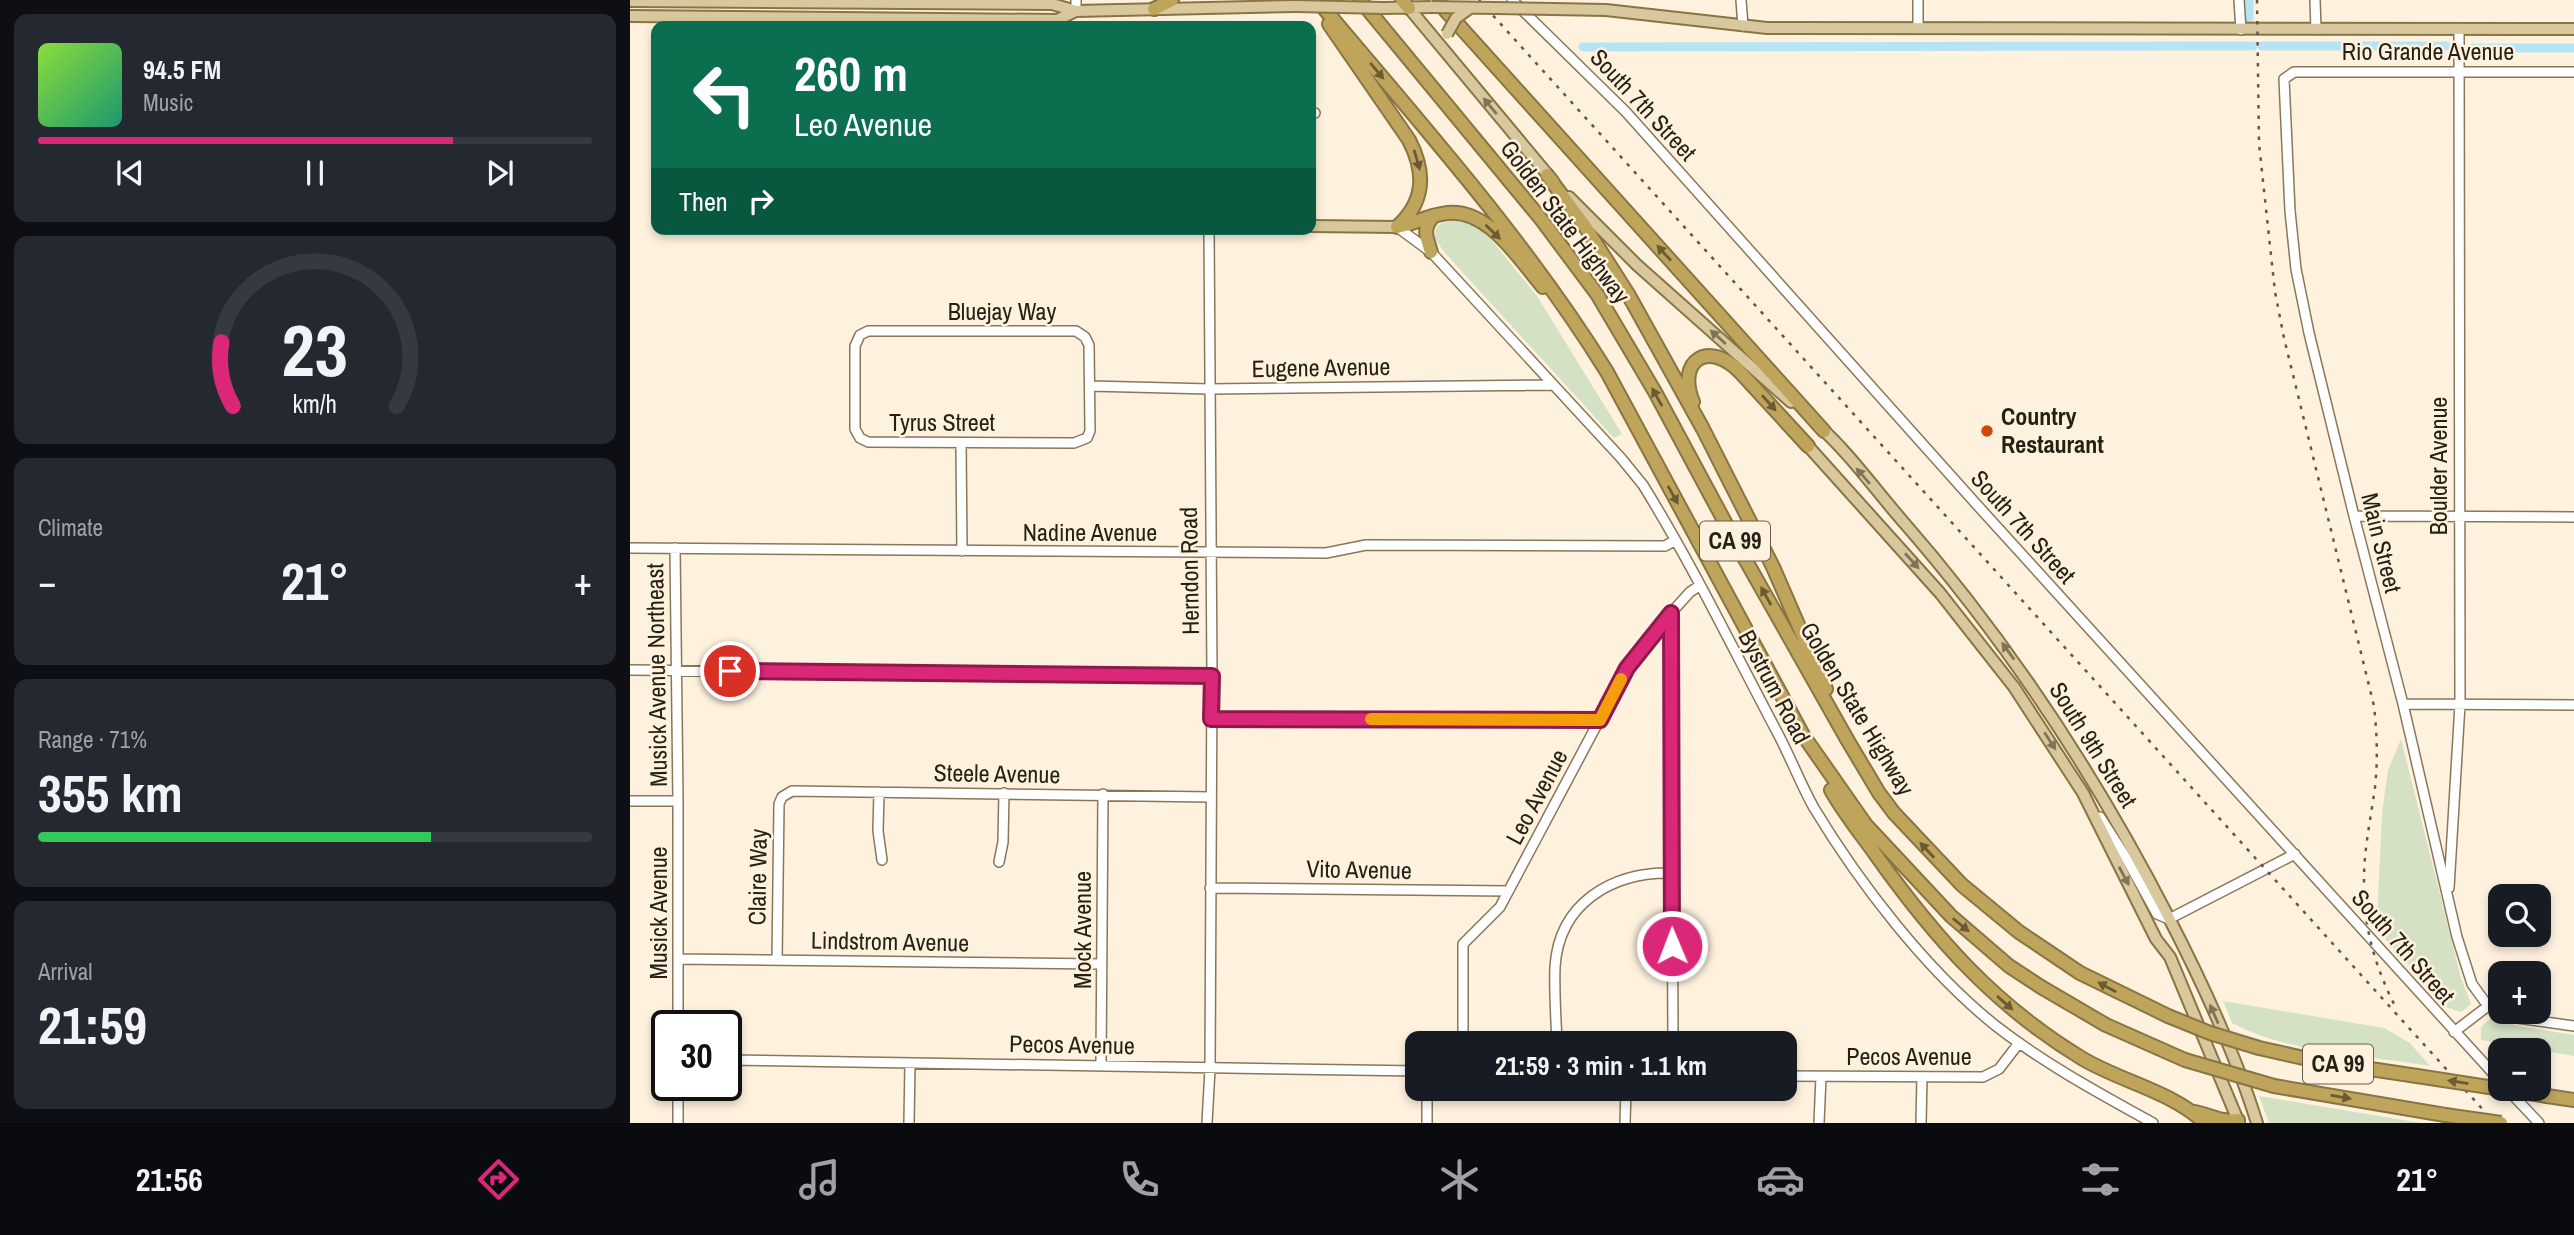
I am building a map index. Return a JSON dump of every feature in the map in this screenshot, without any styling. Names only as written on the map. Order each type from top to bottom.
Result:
[{"type":"highway","points":[[1154,9],[1172,0]]},
{"type":"highway","points":[[1316,0],[1338,38],[1409,140],[1417,158],[1420,178],[1417,202],[1410,215],[1397,227]]},
{"type":"highway","name":"Golden State Highway","points":[[1316,0],[1501,219],[1580,328],[1607,372],[1803,735],[1866,825],[1951,916],[2009,965],[2040,987],[2106,1024],[2185,1060],[2274,1086],[2501,1123]]},
{"type":"highway","name":"Golden State Highway","points":[[1360,0],[1541,219],[1597,294],[1655,392],[1741,552],[1879,793],[1936,859],[1990,909],[2080,973],[2210,1034],[2317,1061],[2574,1100]]},
{"type":"highway","points":[[1434,4],[1824,431]]},
{"type":"highway","points":[[1547,175],[1584,225],[1622,285],[1703,429],[1778,578],[1848,741]]},
{"type":"highway","points":[[1397,227],[1441,214],[1460,213],[1486,224],[1580,328]]},
{"type":"highway","points":[[1430,253],[1425,230],[1426,224],[1432,218]]},
{"type":"highway","points":[[1703,429],[1690,396],[1688,373],[1699,360],[1708,355],[1721,356],[1736,367],[1808,446]]},
{"type":"highway","points":[[1803,735],[1843,811],[1909,902],[1970,971],[2013,1011],[2102,1069],[2191,1111],[2207,1114],[2221,1121],[2238,1122]]},
{"type":"highway","points":[[2191,1111],[2205,1123]]},
{"type":"main road","points":[[630,1],[1052,4],[1154,9],[1295,6],[1384,8],[1405,4],[1434,4],[1471,8],[1606,10],[1743,26],[2241,30],[2574,29]]},
{"type":"main road","name":"South 9th Street","points":[[1405,4],[1547,175],[1637,265],[1824,431],[1951,578],[2027,678],[2093,780],[2169,919],[2234,1058],[2257,1123]]},
{"type":"main road","points":[[630,16],[1057,20],[1076,6]]},
{"type":"main road","points":[[1453,63],[1447,34],[1456,18],[1471,8]]},
{"type":"main road","points":[[1316,226],[1397,227]]},
{"type":"main road","name":"South 9th Street","points":[[1808,446],[1940,593],[2014,687],[2083,793],[2156,939],[2170,957],[2238,1122]]},
{"type":"main road","points":[[2014,687],[2027,678]]},
{"type":"main road","points":[[2169,919],[2166,939],[2170,957]]},
{"type":"main road","points":[[2238,1122],[2249,1109],[2250,1102]]},
{"type":"street","name":"South 7th Street","points":[[1513,0],[1626,112],[1971,499],[2488,1068]]},
{"type":"street","points":[[1741,0],[1743,26]]},
{"type":"street","points":[[1917,0],[1918,27]]},
{"type":"street","points":[[2239,0],[2241,30]]},
{"type":"street","points":[[2315,0],[2316,29]]},
{"type":"street","name":"Boulder Avenue","points":[[2448,901],[2460,704],[2459,30]]},
{"type":"street","name":"Rio Grande Avenue","points":[[2284,79],[2294,72],[2574,72]]},
{"type":"street","name":"Main Street","points":[[2284,79],[2290,211],[2296,269],[2309,333],[2403,704],[2448,901],[2472,984],[2488,1006]]},
{"type":"street","name":"Bystrum Road","points":[[1397,227],[1430,253],[1632,472],[1654,503],[1675,541],[1778,734],[1812,805],[1866,887],[1955,989],[2019,1043],[2081,1083],[2153,1123]]},
{"type":"street","name":"Herndon Road","points":[[1207,1123],[1210,1069],[1212,676],[1209,235]]},
{"type":"street","name":"Bluejay Way","points":[[860,335],[868,331],[1076,331],[1086,337],[1089,345],[1090,386]]},
{"type":"street","name":"Tyrus Street","points":[[860,335],[855,346],[855,429],[860,438],[868,442],[1074,443],[1087,438],[1090,430],[1090,386]]},
{"type":"street","name":"Eugene Avenue","points":[[1090,386],[1552,386]]},
{"type":"street","points":[[961,443],[962,551]]},
{"type":"street","points":[[2354,516],[2574,517]]},
{"type":"street","name":"Nadine Avenue","points":[[630,548],[1326,553],[1366,545],[1665,546],[1675,541]]},
{"type":"street","name":"Musick Avenue Northeast","points":[[675,548],[678,801]]},
{"type":"street","name":"Leo Avenue","points":[[1463,1031],[1463,944],[1500,906],[1627,668],[1671,613],[1699,586]]},
{"type":"street","points":[[1671,613],[1673,1031]]},
{"type":"street","points":[[630,670],[1212,676]]},
{"type":"street","points":[[2403,704],[2574,705]]},
{"type":"street","points":[[1211,719],[1600,720]]},
{"type":"street","name":"Steele Avenue","points":[[783,796],[792,791],[1211,797]]},
{"type":"street","points":[[879,792],[878,831],[882,860]]},
{"type":"street","points":[[999,862],[1003,842],[1004,793]]},
{"type":"street","points":[[2083,793],[2126,856],[2157,914],[2169,919],[2295,854]]},
{"type":"street","name":"Mock Avenue","points":[[1101,1065],[1103,794]]},
{"type":"street","name":"Claire Way","points":[[777,960],[779,804],[783,796]]},
{"type":"street","points":[[630,801],[678,801]]},
{"type":"street","name":"Musick Avenue","points":[[678,801],[678,1010]]},
{"type":"street","points":[[1557,1031],[1556,960],[1562,938],[1574,914],[1592,895],[1613,882],[1642,874],[1671,873]]},
{"type":"street","name":"Vito Avenue","points":[[1210,888],[1508,891]]},
{"type":"street","name":"Lindstrom Avenue","points":[[678,960],[1102,964]]},
{"type":"street","points":[[2454,1032],[2488,1006]]},
{"type":"street","points":[[2551,1023],[2574,1026]]},
{"type":"street","name":"Pecos Avenue","points":[[1797,1076],[1983,1077],[1992,1074],[2019,1043]]},
{"type":"street","name":"Pecos Avenue","points":[[742,1060],[1405,1071]]},
{"type":"street","points":[[909,1123],[910,1063]]},
{"type":"street","points":[[1819,1123],[1821,1077]]},
{"type":"street","points":[[1920,1123],[1922,1078]]},
{"type":"street","points":[[678,1101],[678,1123]]},
{"type":"street","points":[[1427,1101],[1427,1123]]},
{"type":"street","points":[[1625,1123],[1626,1101]]},
{"type":"street","points":[[2518,1101],[2539,1123]]},
{"type":"green space","points":[[1456,219],[1481,227],[1537,296],[1622,434],[1614,438],[1445,253],[1435,239],[1436,228]]},
{"type":"green space","points":[[2401,739],[2461,978],[2471,1004],[2461,1012],[2448,1008],[2379,932],[2377,921],[2382,813],[2388,770]]},
{"type":"green space","points":[[2223,1001],[2384,1028],[2410,1043],[2430,1066],[2329,1052],[2279,1041],[2232,1023]]},
{"type":"green space","points":[[2488,1021],[2488,1024],[2511,1024],[2574,1035],[2574,1056],[2551,1052],[2551,1038],[2481,1040],[2481,1027]]},
{"type":"green space","points":[[2259,1096],[2421,1123],[2269,1123]]},
{"type":"waterway","points":[[2249,0],[2249,18]]},
{"type":"waterway","points":[[1583,47],[2253,46]]},
{"type":"waterway","points":[[2262,46],[2446,46]]},
{"type":"waterway","points":[[2473,48],[2574,48]]},
{"type":"railway","points":[[1479,0],[2495,1123]]},
{"type":"railway","points":[[2257,0],[2259,144],[2275,292],[2374,706],[2377,767],[2365,856],[2365,912],[2371,943],[2394,1004]]},
{"type":"slow traffic","points":[[1371,719],[1600,720],[1621,679]]},
{"type":"place","name":"Country Restaurant","points":[[1987,431]]},
{"type":"route","points":[[730,671],[1212,676],[1211,719],[1600,720],[1627,668],[1671,613],[1672,946]]}]
